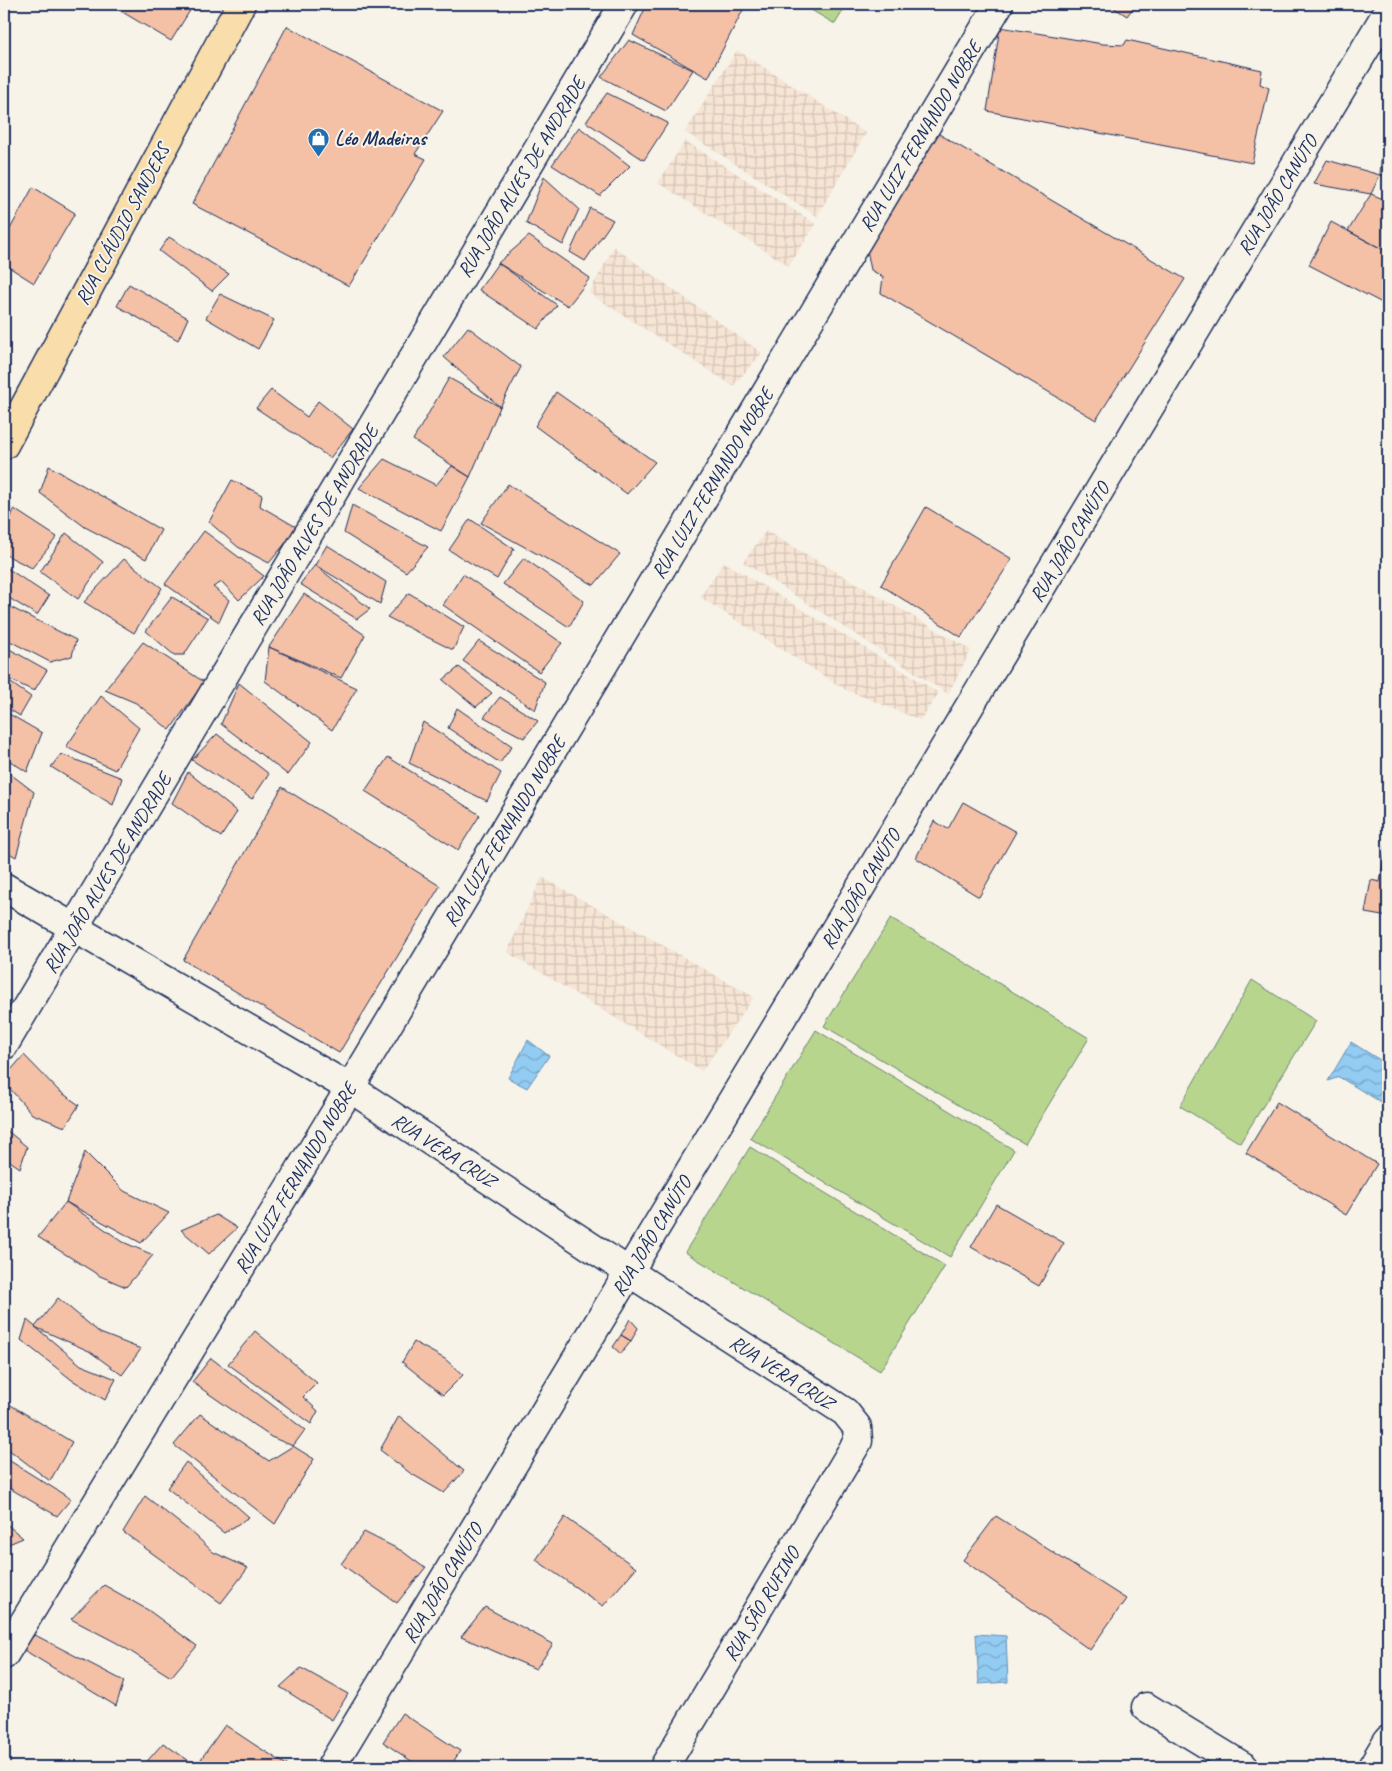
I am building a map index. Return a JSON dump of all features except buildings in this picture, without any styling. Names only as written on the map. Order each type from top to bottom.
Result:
[{"type":"main road","name":"RUA CLÁUDIO SANDERS","points":[[4,445],[241,4]]},
{"type":"street","name":"RUA JOÃO ALVES DE ANDRADE","points":[[4,1045],[624,4]]},
{"type":"street","name":"RUA LUIZ FERNANDO NOBRE","points":[[4,1655],[350,1088],[999,4]]},
{"type":"street","name":"RUA JOÃO CANÚTO","points":[[331,1767],[1388,11]]},
{"type":"street","name":"RUA VERA CRUZ","points":[[4,887],[350,1088],[845,1412],[858,1427],[858,1441]]},
{"type":"street","name":"RUA SÃO RUFINO","points":[[664,1767],[858,1441]]},
{"type":"street","points":[[1146,1707],[1244,1767]]},
{"type":"street","points":[[1372,1767],[1388,1740]]},
{"type":"shaded area","points":[[737,50],[866,133],[817,216],[685,132]]},
{"type":"shaded area","points":[[685,141],[816,224],[789,266],[658,183]]},
{"type":"shaded area","points":[[614,247],[762,353],[733,386],[589,293]]},
{"type":"shaded area","points":[[766,531],[971,650],[948,694],[743,562]]},
{"type":"shaded area","points":[[724,562],[939,693],[920,720],[844,689],[700,597]]},
{"type":"shaded area","points":[[542,877],[754,997],[702,1071],[507,952]]},
{"type":"green space","points":[[801,4],[847,4],[835,24]]},
{"type":"green space","points":[[891,918],[1089,1038],[1025,1144],[824,1026]]},
{"type":"green space","points":[[1252,980],[1316,1021],[1240,1143],[1180,1106]]},
{"type":"green space","points":[[816,1030],[1014,1150],[950,1257],[750,1138]]},
{"type":"green space","points":[[750,1147],[945,1266],[880,1371],[685,1252]]},
{"type":"water","points":[[528,1040],[549,1056],[527,1088],[508,1078]]},
{"type":"water","points":[[1351,1042],[1388,1065],[1388,1098],[1384,1104],[1339,1077],[1328,1081]]},
{"type":"water","points":[[976,1634],[1006,1636],[1008,1682],[979,1684]]},
{"type":"place","name":"Léo Madeiras","points":[[319,157]]}]
